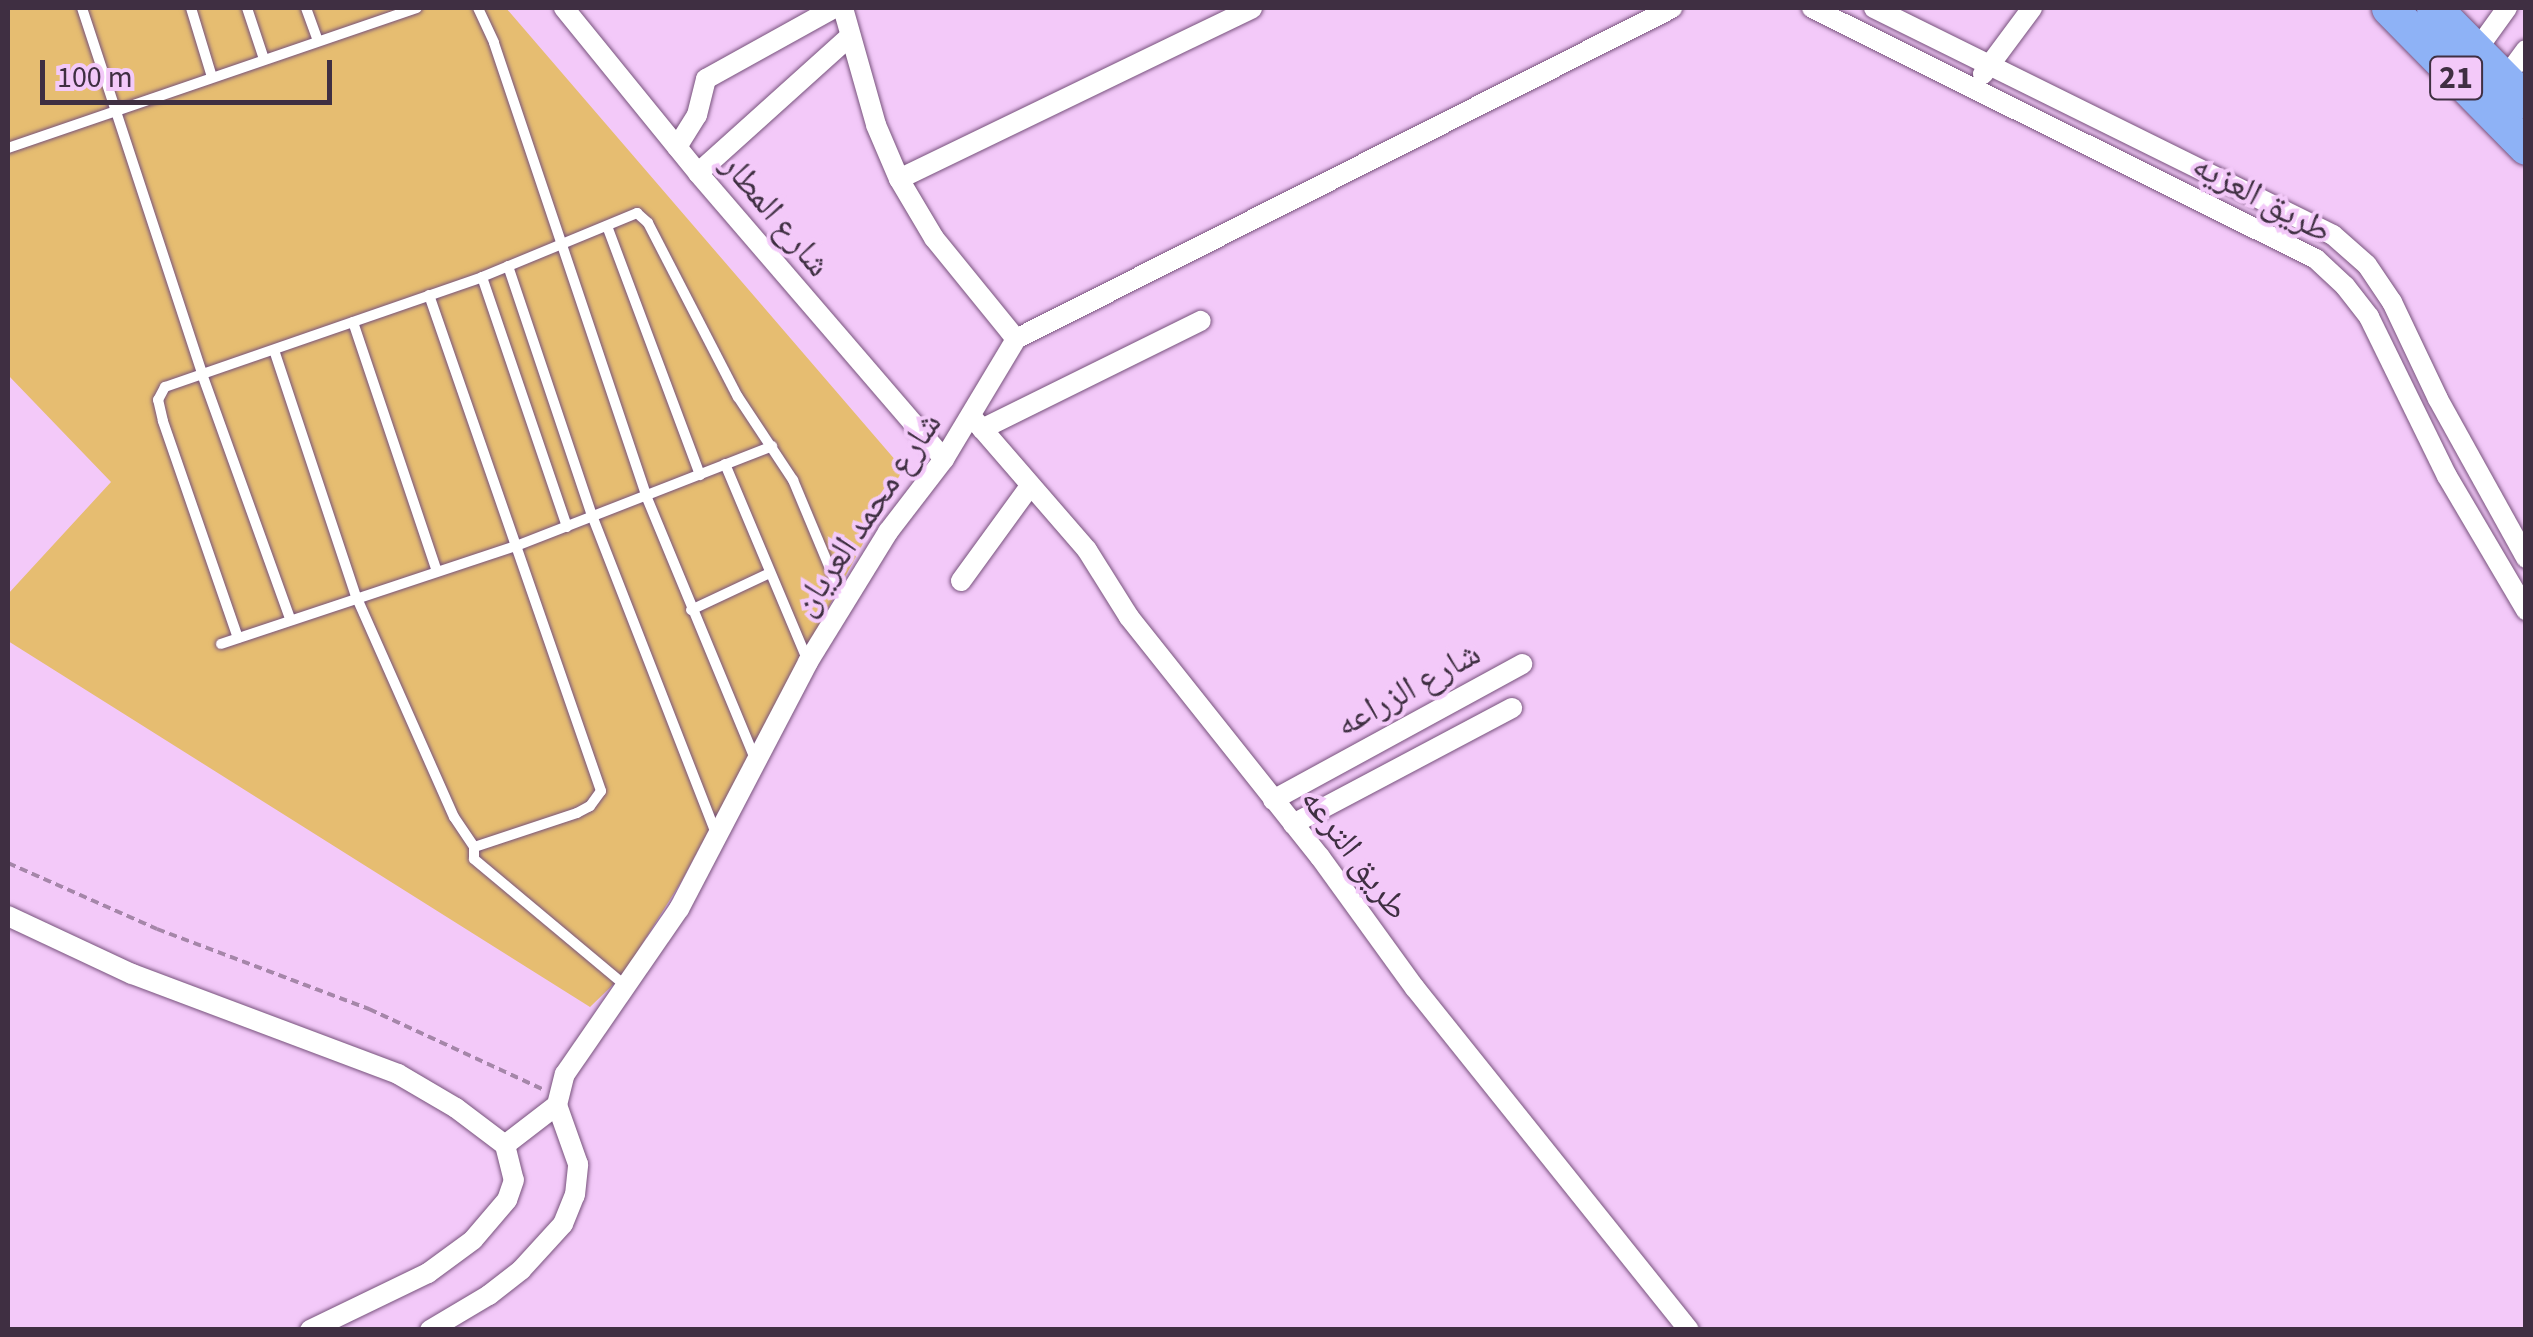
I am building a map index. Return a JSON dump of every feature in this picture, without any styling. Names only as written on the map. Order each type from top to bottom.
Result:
[{"type":"highway","name":"21","points":[[2388,8],[2526,147]]},
{"type":"highway","name":"21","points":[[2434,8],[2515,91]]},
{"type":"street","name":"شارع المطار","points":[[564,8],[698,173],[944,459]]},
{"type":"street","points":[[677,146],[697,115],[704,83],[714,73],[834,8]]},
{"type":"street","points":[[843,8],[876,125],[899,178],[934,238],[1016,338],[1672,8]]},
{"type":"street","points":[[899,178],[1252,8]]},
{"type":"street","name":"طريق العزيه","points":[[1812,8],[2316,259],[2345,286],[2369,317],[2447,476],[2526,610]]},
{"type":"street","name":"طريق العزيه","points":[[1874,8],[2333,235],[2366,265],[2392,302],[2438,400],[2526,558]]},
{"type":"street","points":[[1973,88],[2032,8]]},
{"type":"street","points":[[2476,51],[2507,8]]},
{"type":"street","points":[[698,173],[850,36]]},
{"type":"street","points":[[2515,91],[2526,50]]},
{"type":"street","points":[[977,422],[1201,321]]},
{"type":"street","name":"شارع محمد العريان","points":[[554,1104],[576,1055],[679,909],[808,662],[888,532],[977,422],[1016,338]]},
{"type":"street","name":"طريق الترعه","points":[[977,422],[1087,550],[1129,617],[1415,988],[1690,1330]]},
{"type":"street","points":[[961,581],[1030,486]]},
{"type":"street","name":"شارع الزراعه","points":[[1273,800],[1522,664]]},
{"type":"street","points":[[1292,824],[1512,708]]},
{"type":"street","points":[[8,916],[132,974],[398,1074],[511,1140]]},
{"type":"street","points":[[430,1330],[522,1270],[563,1224],[575,1195],[578,1164],[554,1104],[511,1140]]},
{"type":"street","points":[[310,1330],[428,1274],[473,1240],[508,1200],[514,1180],[511,1140]]},
{"type":"lane","points":[[82,8],[202,374],[290,618]]},
{"type":"lane","points":[[191,8],[212,77]]},
{"type":"lane","points":[[247,8],[264,59]]},
{"type":"lane","points":[[306,8],[318,41]]},
{"type":"lane","points":[[8,148],[417,8]]},
{"type":"lane","points":[[478,8],[494,43],[647,498],[756,760]]},
{"type":"lane","points":[[238,638],[158,400],[165,387],[482,277],[631,214],[643,214],[711,351],[750,420],[793,480],[844,603]]},
{"type":"lane","points":[[606,226],[700,475]]},
{"type":"lane","points":[[508,266],[593,518],[718,838]]},
{"type":"lane","points":[[482,277],[566,528]]},
{"type":"lane","points":[[429,295],[601,791],[590,806],[577,813],[474,847]]},
{"type":"lane","points":[[353,322],[437,571]]},
{"type":"lane","points":[[274,350],[356,596],[454,817],[474,847],[478,865],[626,986]]},
{"type":"lane","points":[[222,644],[566,528],[772,446]]},
{"type":"lane","points":[[725,464],[808,662]]},
{"type":"lane","points":[[691,610],[770,573]]},
{"type":"path","points":[[8,863],[157,929],[395,1020],[554,1104]]},
{"type":"shaded area","points":[[8,8],[506,8],[903,469],[681,882],[622,976],[590,1007],[8,641],[8,594],[111,482],[8,375]]}]
